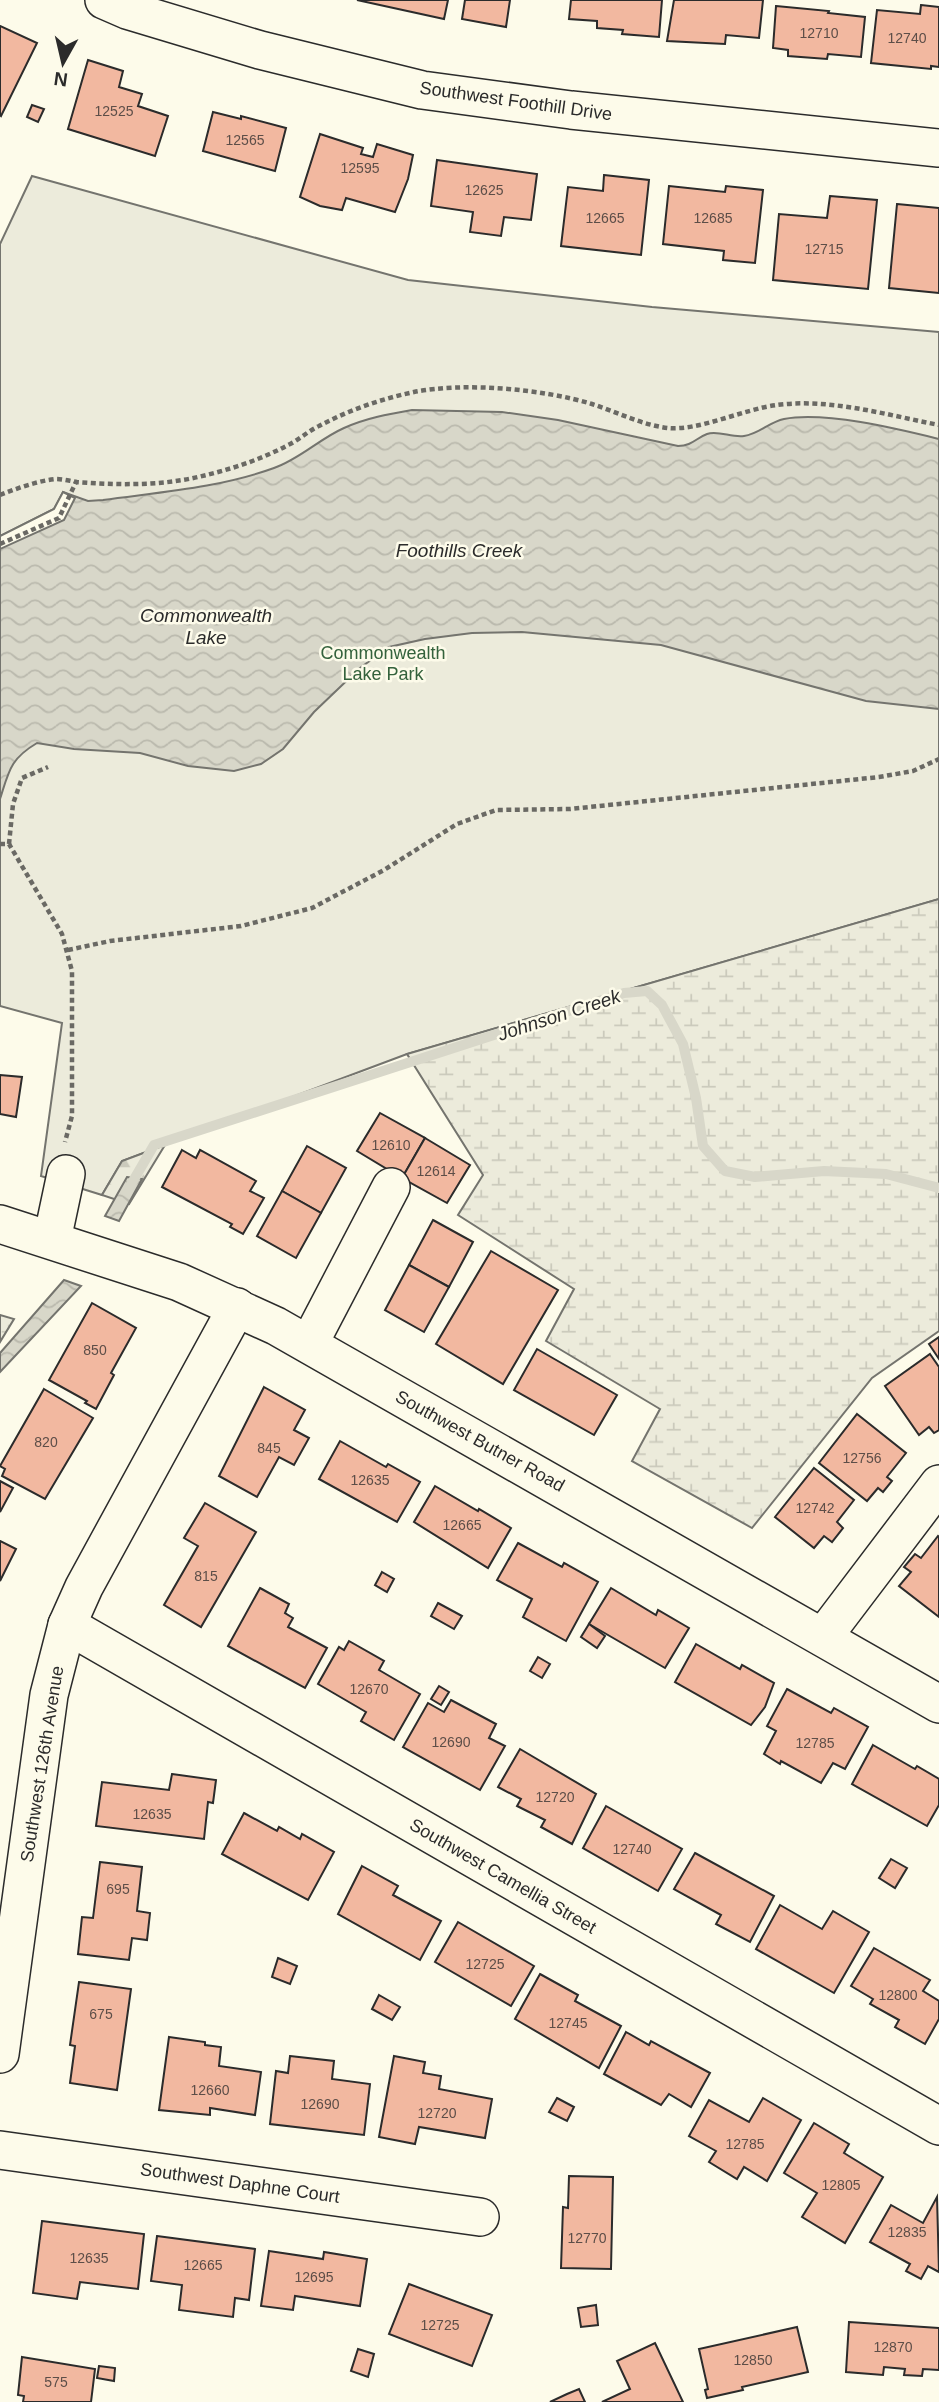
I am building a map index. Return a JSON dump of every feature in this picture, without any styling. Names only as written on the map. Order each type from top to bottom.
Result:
[{"type":"street","name":"Southwest Foothill Drive","points":[[104,0],[127,10],[260,50],[422,90],[570,110],[939,148]]},
{"type":"street","points":[[52,1240],[66,1174]]},
{"type":"street","points":[[309,1344],[391,1187]]},
{"type":"street","name":"Southwest Butner Road","points":[[0,1223],[179,1282],[237,1307],[309,1344],[939,1704]]},
{"type":"street","name":"Southwest 126th Avenue","points":[[0,2054],[50,1695],[67,1625],[84,1587],[237,1307]]},
{"type":"street","points":[[823,1637],[939,1483]]},
{"type":"street","name":"Southwest Camellia Street","points":[[67,1625],[939,2126]]},
{"type":"street","name":"Southwest Daphne Court","points":[[0,2150],[480,2217]]},
{"type":"path","points":[[0,495],[24,486],[58,479],[148,484],[195,478],[236,467],[288,445],[318,426],[389,397],[452,388],[494,388],[566,398],[671,428],[778,405],[807,403],[939,425]]},
{"type":"path","points":[[0,544],[59,518],[76,482]]},
{"type":"path","points":[[68,950],[110,941],[241,926],[312,908],[384,870],[457,824],[496,810],[570,808],[879,777],[914,771],[939,759]]},
{"type":"path","points":[[48,767],[22,778],[13,804],[9,844],[52,915],[68,950],[73,999],[72,1116],[58,1163],[66,1174]]},
{"type":"path","points":[[0,844],[9,844]]},
{"type":"green space","name":"Commonwealth Lake Park","points":[[32,176],[408,280],[652,307],[939,332],[939,899],[407,1054],[122,1161],[102,1195],[41,1176],[62,1023],[0,1006],[0,244]]},
{"type":"green space","points":[[939,899],[939,1331],[872,1378],[752,1528],[632,1461],[660,1409],[546,1341],[574,1289],[458,1215],[483,1175],[407,1054]]},
{"type":"green space","points":[[165,1145],[129,1204],[102,1195],[122,1161]]},
{"type":"green space","points":[[0,1315],[14,1319],[0,1342]]},
{"type":"water","name":"Commonwealth Lake","points":[[412,410],[502,412],[558,420],[678,446],[687,445],[711,433],[749,435],[784,419],[801,417],[861,422],[939,439],[939,709],[866,701],[661,645],[522,632],[472,633],[389,647],[360,668],[314,712],[283,749],[261,764],[234,771],[188,766],[140,753],[74,749],[37,743],[16,760],[0,799],[0,536],[54,509],[63,492],[88,501],[103,500],[189,489],[232,480],[283,464],[352,425]]},
{"type":"water","points":[[127,1177],[142,1179],[119,1221],[105,1216]]},
{"type":"water","points":[[64,1280],[81,1286],[0,1372],[0,1353]]},
{"type":"pier","points":[[63,492],[75,498],[64,520],[0,549],[0,536],[54,509]]},
{"type":"building","points":[[357,0],[448,0],[444,19]]},
{"type":"building","points":[[465,0],[510,0],[506,27],[462,19]]},
{"type":"building","points":[[571,0],[662,0],[659,37],[622,34],[623,30],[597,28],[597,21],[569,19]]},
{"type":"building","points":[[674,0],[763,0],[759,38],[726,35],[725,44],[667,41]]},
{"type":"building","points":[[921,5],[939,7],[939,67],[931,66],[931,69],[871,63],[877,10],[920,14]]},
{"type":"building","points":[[776,6],[865,17],[861,57],[828,54],[827,59],[788,56],[788,50],[773,48]]},
{"type":"building","points":[[0,26],[37,43],[1,116],[0,115]]},
{"type":"building","points":[[88,60],[123,71],[119,87],[142,94],[138,106],[168,116],[155,156],[68,129]]},
{"type":"building","points":[[32,105],[44,109],[38,122],[27,117]]},
{"type":"building","points":[[213,112],[286,128],[275,171],[203,151]]},
{"type":"building","points":[[320,134],[363,148],[361,154],[373,157],[377,144],[413,155],[408,179],[395,212],[346,198],[342,210],[320,206],[300,197]]},
{"type":"building","points":[[437,160],[537,174],[531,220],[504,217],[501,236],[470,232],[473,212],[431,206]]},
{"type":"building","points":[[604,175],[649,180],[641,255],[561,246],[568,187],[603,191]]},
{"type":"building","points":[[669,186],[725,192],[726,186],[763,190],[755,263],[723,260],[724,251],[663,244]]},
{"type":"building","points":[[830,196],[877,200],[868,289],[773,280],[779,214],[827,218]]},
{"type":"building","points":[[897,204],[939,208],[939,293],[889,288]]},
{"type":"building","points":[[0,1075],[22,1077],[16,1117],[0,1114]]},
{"type":"building","points":[[380,1113],[425,1138],[402,1178],[357,1151]]},
{"type":"building","points":[[425,1138],[470,1165],[447,1203],[402,1178]]},
{"type":"building","points":[[307,1146],[346,1168],[321,1213],[282,1191]]},
{"type":"building","points":[[182,1150],[196,1158],[200,1150],[256,1181],[250,1191],[264,1198],[243,1234],[230,1227],[232,1224],[162,1187]]},
{"type":"building","points":[[282,1191],[321,1213],[296,1258],[257,1236]]},
{"type":"building","points":[[433,1220],[473,1242],[449,1287],[409,1265]]},
{"type":"building","points":[[491,1251],[558,1290],[503,1384],[436,1344]]},
{"type":"building","points":[[409,1265],[449,1287],[424,1332],[385,1310]]},
{"type":"building","points":[[92,1303],[136,1328],[111,1373],[114,1375],[96,1409],[49,1380]]},
{"type":"building","points":[[939,1337],[939,1359],[929,1344]]},
{"type":"building","points":[[537,1349],[617,1395],[594,1435],[514,1390]]},
{"type":"building","points":[[930,1354],[939,1367],[939,1430],[934,1433],[929,1427],[919,1435],[885,1386]]},
{"type":"building","points":[[264,1387],[305,1410],[294,1430],[309,1438],[294,1465],[279,1457],[257,1497],[219,1476]]},
{"type":"building","points":[[44,1389],[93,1418],[45,1499],[2,1476],[5,1469],[0,1466]]},
{"type":"building","points":[[857,1414],[906,1453],[887,1477],[892,1481],[883,1492],[878,1488],[867,1501],[819,1463]]},
{"type":"building","points":[[340,1441],[386,1467],[388,1464],[420,1482],[397,1522],[319,1479]]},
{"type":"building","points":[[814,1468],[854,1500],[837,1522],[843,1528],[832,1542],[824,1536],[814,1548],[775,1517]]},
{"type":"building","points":[[0,1481],[13,1488],[0,1512]]},
{"type":"building","points":[[435,1486],[511,1528],[488,1568],[414,1522]]},
{"type":"building","points":[[205,1503],[256,1532],[201,1627],[164,1605],[198,1546],[184,1538]]},
{"type":"building","points":[[938,1536],[939,1617],[899,1586],[911,1572],[904,1567],[915,1554],[921,1558]]},
{"type":"building","points":[[0,1541],[16,1549],[0,1581]]},
{"type":"building","points":[[518,1543],[562,1567],[564,1563],[598,1582],[566,1641],[523,1617],[532,1599],[497,1580]]},
{"type":"building","points":[[382,1572],[394,1579],[387,1592],[375,1585]]},
{"type":"building","points":[[260,1588],[289,1604],[285,1613],[293,1618],[288,1627],[327,1648],[305,1688],[228,1646]]},
{"type":"building","points":[[611,1588],[656,1615],[658,1610],[689,1628],[665,1668],[589,1624]]},
{"type":"building","points":[[438,1603],[462,1616],[454,1629],[431,1616]]},
{"type":"building","points":[[589,1624],[605,1636],[597,1648],[581,1637]]},
{"type":"building","points":[[349,1641],[384,1661],[379,1670],[420,1694],[394,1740],[361,1721],[366,1712],[318,1684],[339,1647],[344,1650]]},
{"type":"building","points":[[696,1644],[740,1669],[742,1665],[774,1683],[765,1707],[751,1725],[675,1682]]},
{"type":"building","points":[[538,1657],[550,1664],[542,1678],[530,1671]]},
{"type":"building","points":[[439,1686],[449,1692],[441,1705],[431,1699]]},
{"type":"building","points":[[787,1689],[831,1713],[834,1708],[868,1727],[845,1769],[833,1763],[821,1783],[764,1754],[776,1731],[767,1726]]},
{"type":"building","points":[[451,1700],[496,1724],[489,1738],[505,1746],[480,1790],[403,1747],[428,1703],[444,1712]]},
{"type":"building","points":[[873,1745],[915,1769],[917,1766],[939,1779],[939,1805],[927,1826],[852,1784]]},
{"type":"building","points":[[520,1749],[596,1794],[572,1844],[541,1827],[545,1820],[517,1806],[521,1799],[498,1787]]},
{"type":"building","points":[[172,1774],[216,1780],[213,1803],[208,1802],[204,1839],[96,1826],[102,1782],[169,1790]]},
{"type":"building","points":[[606,1806],[682,1849],[658,1891],[583,1848]]},
{"type":"building","points":[[244,1813],[277,1831],[279,1827],[300,1839],[302,1834],[334,1852],[308,1900],[222,1854]]},
{"type":"building","points":[[695,1853],[774,1896],[750,1942],[716,1924],[721,1915],[674,1889]]},
{"type":"building","points":[[891,1859],[907,1868],[895,1888],[879,1878]]},
{"type":"building","points":[[100,1862],[142,1867],[137,1911],[150,1913],[147,1940],[132,1938],[129,1960],[78,1954],[82,1917],[93,1918]]},
{"type":"building","points":[[362,1866],[398,1886],[393,1895],[441,1921],[420,1960],[338,1914]]},
{"type":"building","points":[[780,1905],[822,1929],[833,1911],[869,1932],[834,1993],[756,1949]]},
{"type":"building","points":[[458,1922],[534,1966],[511,2006],[435,1962]]},
{"type":"building","points":[[874,1948],[930,1980],[923,1991],[939,2001],[939,2019],[925,2044],[895,2027],[899,2020],[870,2004],[873,1999],[851,1986]]},
{"type":"building","points":[[278,1958],[297,1966],[290,1984],[272,1977]]},
{"type":"building","points":[[540,1974],[578,1995],[575,2001],[621,2026],[599,2068],[515,2019]]},
{"type":"building","points":[[79,1982],[131,1989],[117,2090],[70,2083],[75,2046],[70,2045]]},
{"type":"building","points":[[379,1995],[400,2007],[392,2020],[372,2009]]},
{"type":"building","points":[[626,2032],[649,2045],[651,2041],[710,2073],[691,2107],[669,2094],[661,2105],[604,2074]]},
{"type":"building","points":[[169,2037],[221,2047],[219,2066],[261,2072],[255,2115],[210,2108],[210,2115],[159,2110]]},
{"type":"building","points":[[290,2056],[334,2061],[332,2079],[370,2084],[364,2135],[270,2124],[276,2071],[288,2073]]},
{"type":"building","points":[[394,2056],[425,2062],[423,2073],[441,2076],[439,2089],[492,2099],[485,2138],[419,2127],[415,2144],[379,2137]]},
{"type":"building","points":[[557,2098],[574,2107],[567,2121],[549,2112]]},
{"type":"building","points":[[763,2098],[801,2120],[767,2181],[744,2167],[737,2179],[709,2162],[716,2151],[689,2136],[709,2100],[749,2122]]},
{"type":"building","points":[[814,2123],[849,2144],[844,2153],[883,2177],[845,2243],[802,2217],[817,2193],[784,2173]]},
{"type":"building","points":[[569,2176],[613,2177],[611,2269],[561,2268],[563,2207],[568,2208]]},
{"type":"building","points":[[937,2197],[939,2272],[928,2266],[921,2279],[906,2271],[910,2264],[870,2242],[891,2205],[923,2223]]},
{"type":"building","points":[[42,2221],[144,2234],[138,2289],[80,2282],[77,2299],[33,2293]]},
{"type":"building","points":[[157,2236],[255,2249],[249,2300],[235,2298],[233,2317],[179,2310],[182,2285],[151,2281]]},
{"type":"building","points":[[269,2251],[323,2259],[324,2252],[367,2259],[360,2306],[295,2296],[293,2310],[261,2306]]},
{"type":"building","points":[[409,2284],[492,2315],[472,2366],[389,2334]]},
{"type":"building","points":[[596,2305],[598,2325],[581,2327],[578,2308]]},
{"type":"building","points":[[849,2322],[939,2328],[939,2370],[923,2369],[922,2376],[904,2375],[905,2369],[884,2367],[883,2375],[846,2372]]},
{"type":"building","points":[[797,2327],[808,2372],[707,2398],[705,2390],[708,2389],[699,2349]]},
{"type":"building","points":[[655,2343],[683,2402],[602,2402],[630,2389],[617,2361]]},
{"type":"building","points":[[358,2349],[374,2354],[368,2377],[351,2371]]},
{"type":"building","points":[[22,2357],[95,2369],[91,2402],[23,2402],[24,2396],[18,2395]]},
{"type":"building","points":[[99,2366],[115,2368],[114,2381],[97,2378]]},
{"type":"building","points":[[579,2389],[585,2402],[550,2402],[567,2394]]},
{"type":"waterway","name":"Johnson Creek","points":[[129,1188],[154,1145],[624,993],[647,991],[662,1005],[683,1044],[696,1098],[703,1146],[725,1171],[755,1177],[824,1171],[886,1174],[939,1188]]},
{"type":"water label","name":"Foothills Creek","points":[[459,550]]}]
